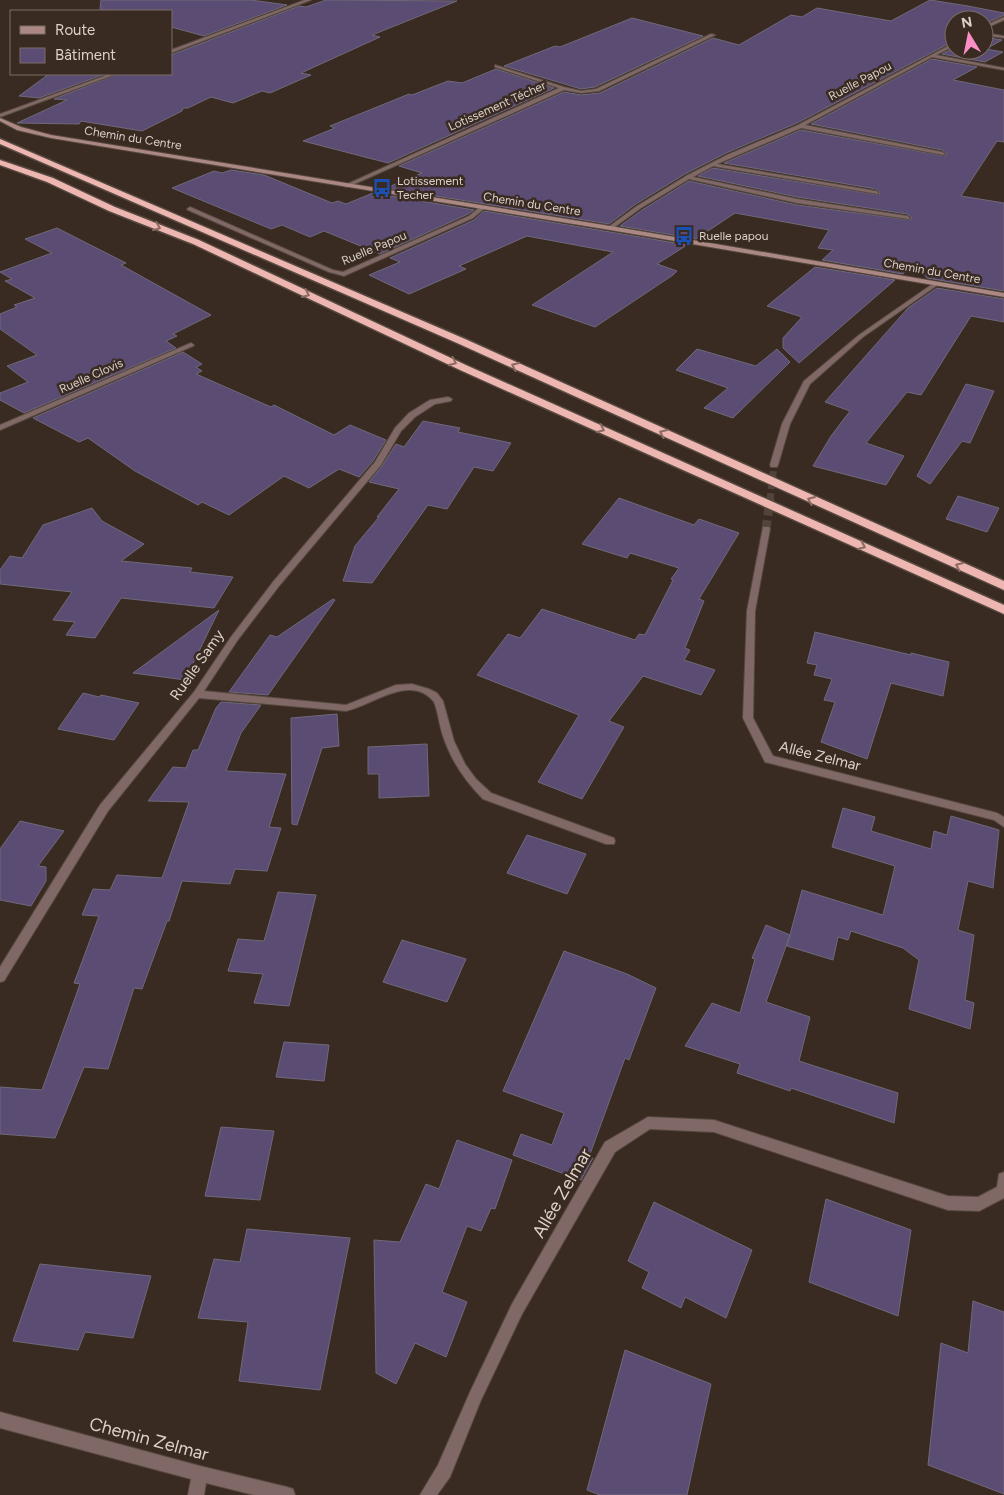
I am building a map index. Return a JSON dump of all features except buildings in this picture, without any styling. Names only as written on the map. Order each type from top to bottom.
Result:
[{"type":"highway","points":[[0,141],[461,341],[1004,586]]},
{"type":"highway","points":[[0,150],[67,169]]},
{"type":"highway","points":[[0,162],[50,180],[112,208],[196,242],[464,368],[1004,610]]},
{"type":"highway","points":[[0,171],[112,208]]},
{"type":"street","points":[[172,52],[309,0]]},
{"type":"street","name":"Lotissement Técher","points":[[346,186],[563,88],[581,92],[597,90],[713,35]]},
{"type":"street","name":"Ruelle Papou","points":[[610,228],[639,206],[688,177],[729,156],[800,126],[944,49]]},
{"type":"street","points":[[932,56],[1004,69]]},
{"type":"street","points":[[497,66],[563,88]]},
{"type":"street","points":[[0,118],[111,75]]},
{"type":"street","name":"Chemin du Centre","points":[[0,118],[11,126],[34,133],[1004,295]]},
{"type":"street","points":[[800,126],[942,154]]},
{"type":"street","points":[[713,165],[876,193]]},
{"type":"street","points":[[688,177],[754,193],[907,218]]},
{"type":"street","name":"Ruelle Papou","points":[[190,209],[344,274],[471,217],[482,208]]},
{"type":"street","points":[[774,465],[786,424],[807,383],[861,336],[936,284]]},
{"type":"street","name":"Ruelle Clovis","points":[[0,428],[190,345]]},
{"type":"street","name":"Ruelle Samy","points":[[0,977],[104,808],[197,694],[234,639],[276,584],[378,462],[398,430],[412,415],[428,404],[448,399]]},
{"type":"street","name":"Allée Zelmar","points":[[766,529],[751,611],[748,718],[769,760],[997,817],[1004,822]]},
{"type":"street","points":[[197,694],[346,708],[358,706],[394,688],[406,687],[432,693],[438,700],[457,762],[474,785],[486,796],[610,841]]},
{"type":"street","name":"Allée Zelmar","points":[[428,1495],[444,1471],[476,1394],[517,1309],[610,1147],[648,1123],[714,1126],[948,1203],[979,1204],[1004,1187]]},
{"type":"street","name":"Chemin Zelmar","points":[[0,1420],[200,1474],[287,1495]]},
{"type":"street","points":[[196,1495],[200,1474]]},
{"type":"tunnel","points":[[770,500],[774,465]]},
{"type":"tunnel","points":[[766,529],[770,498]]},
{"type":"place","name":"Lotissement Techer","points":[[382,188]]},
{"type":"place","name":"Ruelle papou","points":[[684,236]]}]
